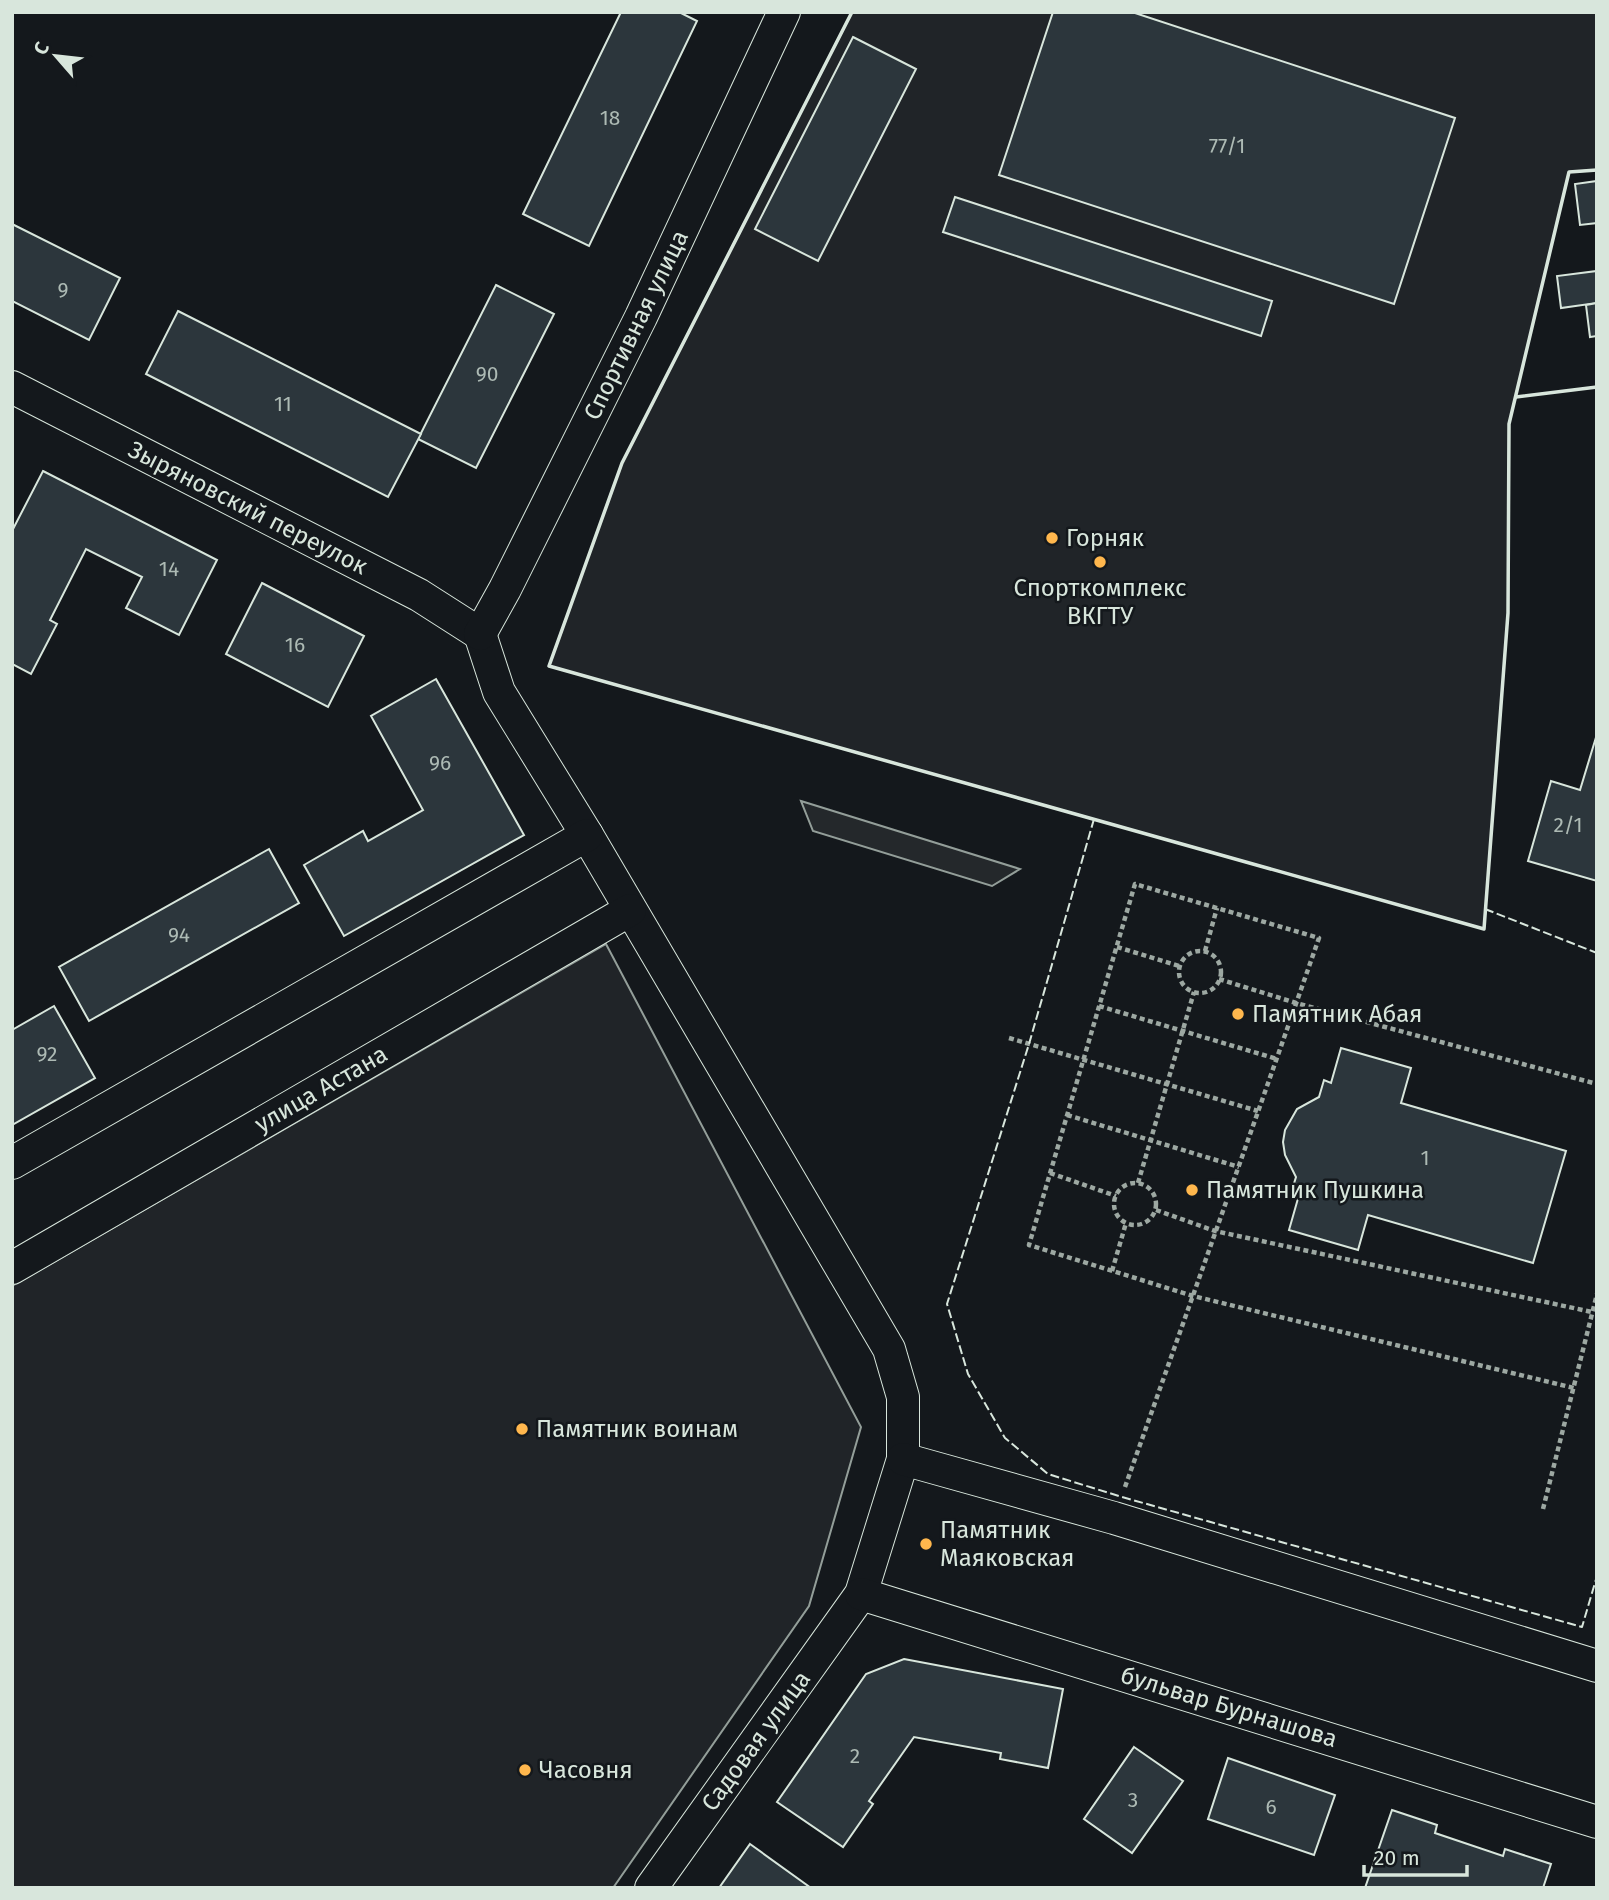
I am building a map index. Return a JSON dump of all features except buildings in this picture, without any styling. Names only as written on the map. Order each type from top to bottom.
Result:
[{"type":"street","name":"Спортивная улица","points":[[480,634],[640,317],[784,12]]},
{"type":"street","name":"Зыряновский переулок","points":[[12,387],[418,595],[480,634]]},
{"type":"street","name":"Садовая улица","points":[[480,634],[499,692],[587,835],[888,1349],[903,1397],[903,1460],[861,1594],[651,1888]]},
{"type":"street","points":[[12,1163],[587,835]]},
{"type":"street","name":"улица Астана","points":[[12,1268],[629,910]]},
{"type":"street","points":[[903,1460],[1114,1518],[1597,1666]]},
{"type":"street","name":"бульвар Бурнашова","points":[[861,1594],[1597,1822]]},
{"type":"path","points":[[1114,1518],[1193,1296],[1319,938],[1135,884],[1029,1245],[1193,1296],[1573,1388]]},
{"type":"path","points":[[1205,951],[1217,908]]},
{"type":"path","points":[[1116,947],[1179,967]]},
{"type":"path","points":[[1205,951],[1218,961],[1221,972],[1211,990],[1194,992],[1181,983],[1179,967],[1189,953],[1205,951]]},
{"type":"path","points":[[1219,979],[1296,1003],[1597,1084]]},
{"type":"path","points":[[1138,1183],[1194,992]]},
{"type":"path","points":[[1099,1006],[1276,1059]]},
{"type":"path","points":[[1010,1038],[1258,1111]]},
{"type":"path","points":[[1067,1115],[1238,1167]]},
{"type":"path","points":[[1050,1173],[1116,1196]]},
{"type":"path","points":[[1138,1183],[1154,1194],[1157,1204],[1154,1215],[1146,1223],[1136,1226],[1126,1223],[1116,1215],[1114,1205],[1116,1196],[1124,1186],[1138,1183]]},
{"type":"path","points":[[1156,1210],[1215,1231],[1592,1312]]},
{"type":"path","points":[[1112,1271],[1126,1223]]},
{"type":"path","points":[[1543,1509],[1597,1294]]},
{"type":"shaded area","name":"Горняк","points":[[852,12],[1597,12],[1597,170],[1569,172],[1509,424],[1508,613],[1484,929],[549,666],[622,463]]},
{"type":"shaded area","points":[[801,801],[1020,869],[992,886],[813,831]]},
{"type":"shaded area","points":[[606,944],[861,1427],[809,1606],[613,1888],[12,1888],[12,1286]]},
{"type":"fence","points":[[1094,819],[1029,1044],[947,1304],[968,1374],[1005,1438],[1048,1474],[1582,1627],[1597,1576]]},
{"type":"fence","points":[[1485,909],[1597,953]]},
{"type":"wall","points":[[852,12],[622,463],[549,666],[1484,929],[1508,613],[1509,424],[1569,172],[1597,170]]},
{"type":"wall","points":[[1516,397],[1597,387]]},
{"type":"place","name":"Горняк","points":[[1052,538]]},
{"type":"place","name":"Спорткомплекс ВКГТУ","points":[[1100,562]]},
{"type":"place","name":"Памятник Абая","points":[[1238,1014]]},
{"type":"place","name":"Памятник Пушкина","points":[[1192,1190]]},
{"type":"place","name":"Памятник воинам","points":[[522,1429]]},
{"type":"place","name":"Памятник Маяковская","points":[[926,1544]]},
{"type":"place","name":"Часовня","points":[[525,1770]]}]
